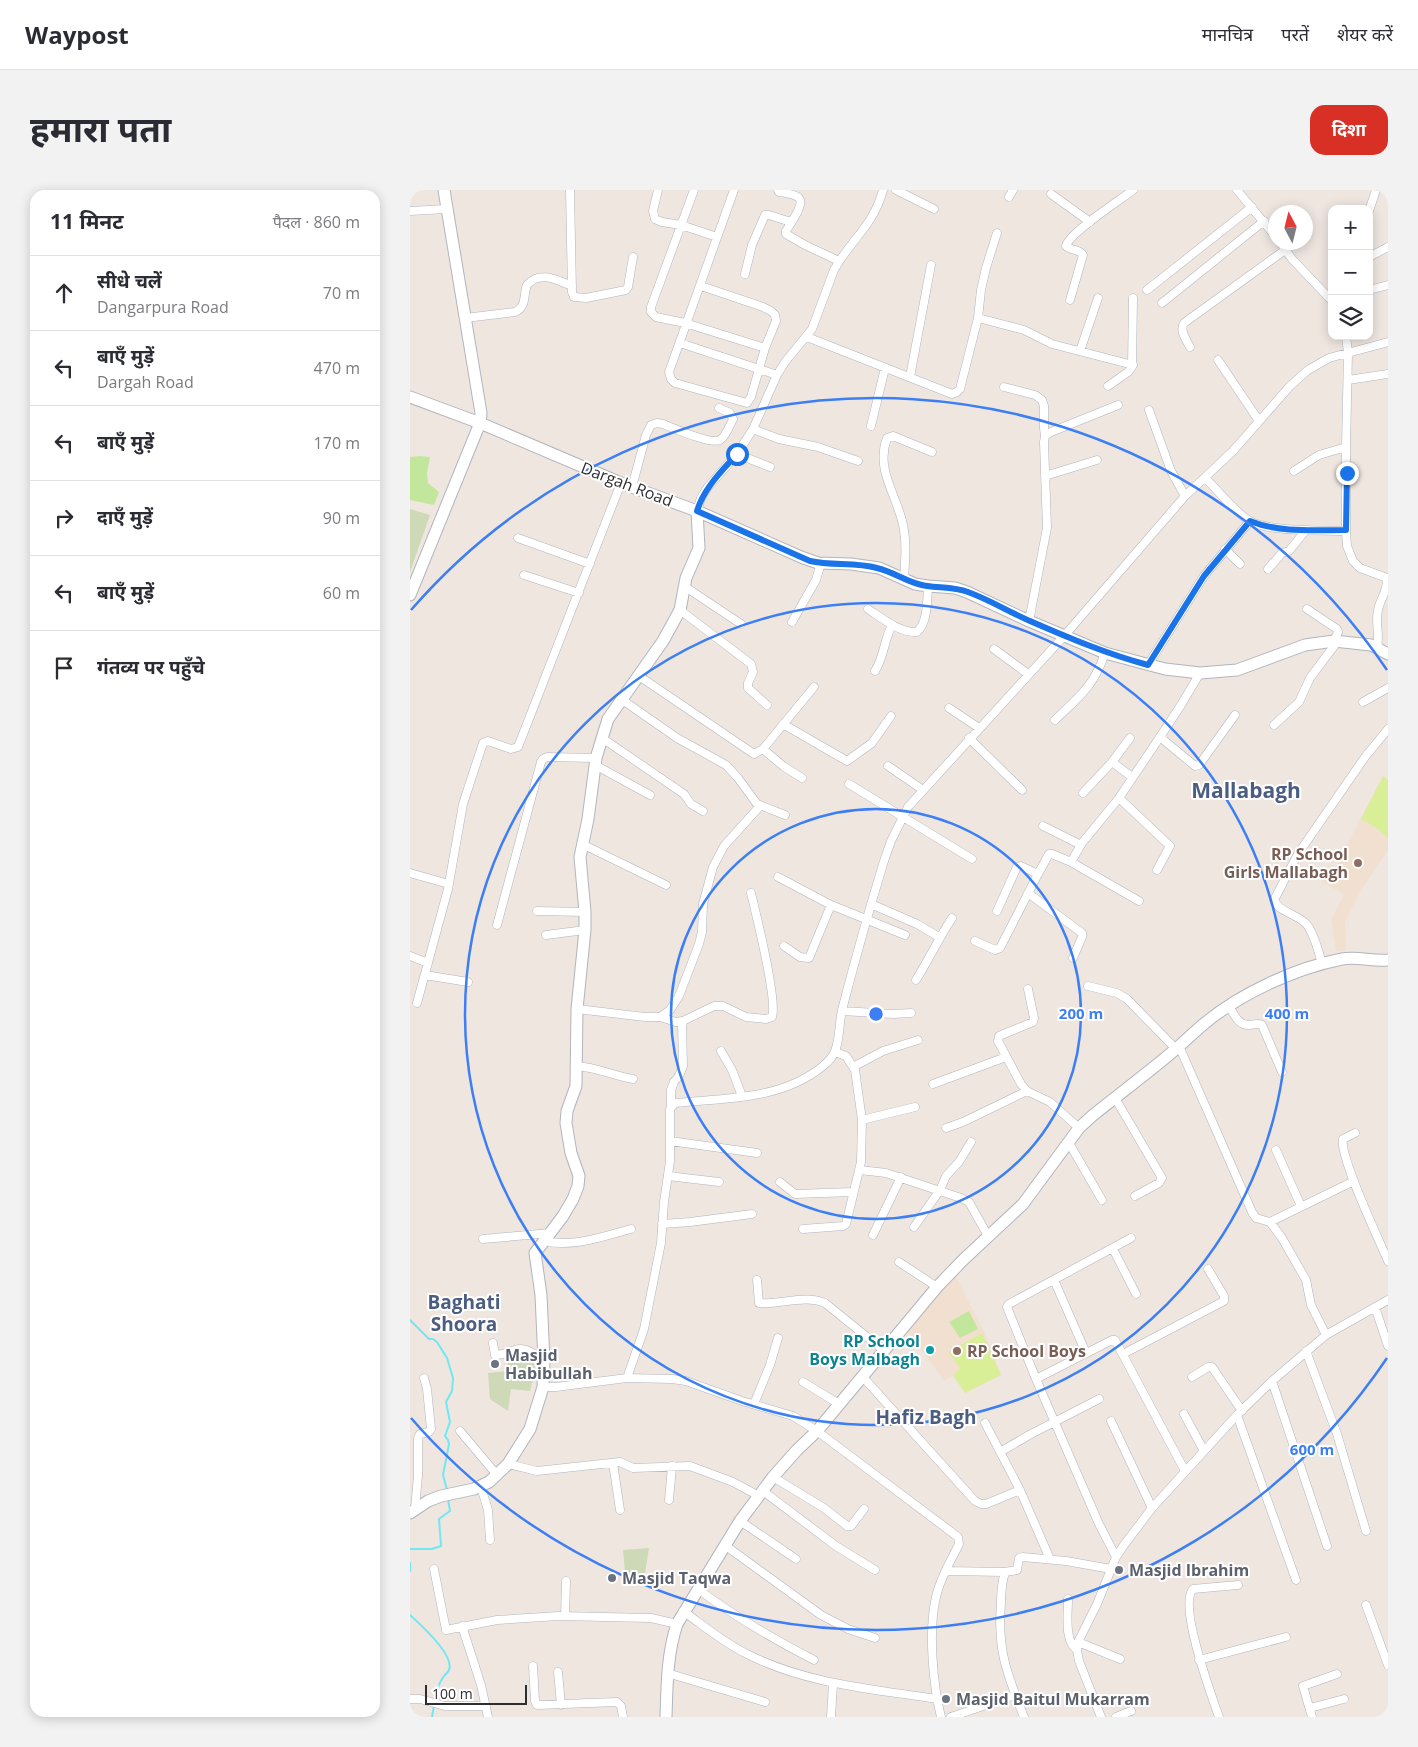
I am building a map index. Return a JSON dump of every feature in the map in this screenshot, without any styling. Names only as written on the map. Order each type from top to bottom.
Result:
[{"type":"street","points":[[410,595],[480,423],[481,413],[444,190]]},
{"type":"street","points":[[570,190],[573,295],[578,299],[626,290],[633,257]]},
{"type":"street","points":[[658,190],[653,211],[655,219],[662,222],[681,224],[717,237]]},
{"type":"street","points":[[694,190],[651,307],[651,312],[656,317],[685,323],[766,348]]},
{"type":"street","points":[[701,286],[771,311],[775,315],[776,321],[751,398],[747,403],[676,383],[671,378],[669,372],[734,190]]},
{"type":"street","points":[[778,190],[798,197],[801,205],[786,234],[839,261]]},
{"type":"street","points":[[424,1378],[427,1389],[430,1429],[429,1432],[420,1434],[418,1438],[419,1462],[413,1505],[447,1494],[481,1487],[508,1464],[530,1429],[543,1387],[544,1364],[541,1295],[535,1258],[538,1248],[548,1237],[573,1200],[579,1176],[571,1153],[566,1123],[567,1111],[576,1086],[577,1009],[585,930],[580,857],[588,819],[595,762],[608,719],[663,641],[680,610],[684,586],[699,548],[697,511],[701,498],[737,454],[753,429],[777,375],[785,362],[812,329],[839,261],[872,219],[878,208],[883,190]]},
{"type":"street","points":[[896,190],[934,209]]},
{"type":"street","points":[[1237,190],[1268,226]]},
{"type":"street","points":[[1371,205],[1376,190]]},
{"type":"street","points":[[1070,300],[1083,256],[1080,252],[1068,248],[1066,245],[1070,239],[1090,222],[1130,191]]},
{"type":"street","points":[[1051,194],[1090,222]]},
{"type":"street","points":[[1147,290],[1252,207]]},
{"type":"street","points":[[410,211],[446,209]]},
{"type":"street","points":[[745,274],[752,245],[765,216],[769,215],[791,222]]},
{"type":"street","points":[[1162,303],[1264,221]]},
{"type":"street","points":[[807,337],[952,394],[957,392],[960,389],[978,318],[986,268],[997,234]]},
{"type":"street","points":[[1373,254],[1388,246]]},
{"type":"street","points":[[1190,347],[1182,330],[1184,323],[1285,250],[1310,280],[1328,297]]},
{"type":"street","points":[[910,377],[931,265]]},
{"type":"street","points":[[465,318],[520,310],[523,306],[527,285],[538,277],[548,277],[572,286]]},
{"type":"street","points":[[1373,289],[1388,285]]},
{"type":"street","points":[[1080,351],[1098,298]]},
{"type":"street","points":[[1108,386],[1128,372],[1133,365],[1133,298]]},
{"type":"street","points":[[978,318],[1024,330],[1052,344],[1133,365]]},
{"type":"street","points":[[1346,340],[1348,380],[1346,530],[1348,546],[1353,561],[1360,568],[1387,578],[1386,590],[1377,613],[1378,648]]},
{"type":"street","points":[[671,1106],[675,1103],[774,1092],[789,1087],[824,1066],[835,1052],[842,1011],[866,920],[891,841],[908,807],[978,728],[1065,635],[1185,496],[1233,451],[1290,386],[1308,370],[1329,358],[1388,342]]},
{"type":"street","points":[[680,343],[777,375]]},
{"type":"street","points":[[1218,360],[1259,421]]},
{"type":"street","points":[[871,426],[885,368]]},
{"type":"street","points":[[1348,380],[1388,374]]},
{"type":"street","points":[[1004,386],[1035,395],[1042,400],[1044,406],[1047,528],[1030,621]]},
{"type":"street","name":"Dargah Road","points":[[410,397],[480,423],[626,485],[697,511],[801,558],[821,563],[879,568],[904,580],[967,592],[1105,653],[1148,665],[1200,673],[1237,670],[1305,645],[1336,641],[1364,643],[1388,654]]},
{"type":"street","points":[[1046,436],[1051,432],[1118,405]]},
{"type":"street","points":[[417,1003],[449,884],[463,804],[483,743],[488,741],[510,749],[518,747],[578,593],[651,425],[663,424],[717,441],[723,437],[733,419],[730,413],[719,408]]},
{"type":"street","points":[[1150,410],[1161,447],[1171,471],[1185,496]]},
{"type":"street","points":[[753,429],[779,438],[818,446],[858,462]]},
{"type":"street","points":[[904,580],[905,547],[903,525],[885,476],[883,452],[887,438],[893,436],[932,452]]},
{"type":"street","points":[[1294,471],[1319,455],[1346,447]]},
{"type":"street","points":[[737,454],[770,467]]},
{"type":"street","points":[[1045,476],[1097,460]]},
{"type":"street","points":[[1205,478],[1238,512],[1250,521],[1258,524],[1306,530],[1346,530]]},
{"type":"street","points":[[1148,665],[1190,596],[1225,549],[1250,521]]},
{"type":"street","points":[[1268,569],[1282,552],[1289,551],[1306,530]]},
{"type":"street","points":[[518,538],[590,564]]},
{"type":"street","points":[[1225,549],[1240,564]]},
{"type":"street","points":[[792,622],[816,580],[821,563]]},
{"type":"street","points":[[524,575],[578,593]]},
{"type":"street","points":[[684,586],[740,624]]},
{"type":"street","points":[[868,609],[892,625],[911,632],[918,632],[923,625],[928,586]]},
{"type":"street","points":[[1274,725],[1299,702],[1310,678],[1336,641],[1337,629],[1307,609]]},
{"type":"street","points":[[680,610],[751,664],[754,672],[748,683],[748,688],[767,705]]},
{"type":"street","points":[[875,671],[880,663],[886,636],[892,625]]},
{"type":"street","points":[[994,649],[1028,674]]},
{"type":"street","points":[[1056,720],[1088,688],[1095,678],[1105,653]]},
{"type":"street","points":[[1071,862],[1081,845],[1119,798],[1182,705],[1200,673]]},
{"type":"street","points":[[639,676],[752,754],[756,754],[763,749],[814,687]]},
{"type":"street","points":[[1363,702],[1388,688]]},
{"type":"street","points":[[622,699],[678,738],[726,766],[738,778],[754,802],[785,815]]},
{"type":"street","points":[[949,708],[978,728]]},
{"type":"street","points":[[1160,737],[1195,766],[1199,765],[1235,715]]},
{"type":"street","points":[[783,724],[847,761],[872,743],[891,716]]},
{"type":"street","points":[[1322,964],[1308,926],[1276,906],[1274,900],[1298,854],[1365,757],[1388,728]]},
{"type":"street","points":[[602,738],[684,794],[690,804],[703,811]]},
{"type":"street","points":[[969,738],[1022,790]]},
{"type":"street","points":[[1083,793],[1112,762],[1130,738]]},
{"type":"street","points":[[763,749],[802,778]]},
{"type":"street","points":[[497,924],[540,762],[543,759],[547,757],[595,762],[650,795]]},
{"type":"street","points":[[1112,762],[1132,777]]},
{"type":"street","points":[[888,766],[923,790]]},
{"type":"street","points":[[850,784],[972,859]]},
{"type":"street","points":[[1119,798],[1170,846],[1157,870]]},
{"type":"street","points":[[660,1017],[670,1010],[679,996],[699,944],[702,932],[703,904],[713,868],[730,838],[760,806]]},
{"type":"street","points":[[1043,826],[1081,845]]},
{"type":"street","points":[[582,844],[666,885]]},
{"type":"street","points":[[975,941],[998,950],[1049,854],[1071,862],[1139,901]]},
{"type":"street","points":[[996,911],[1017,867],[1021,866],[1038,874]]},
{"type":"street","points":[[410,873],[449,884]]},
{"type":"street","points":[[778,877],[831,905],[905,935]]},
{"type":"street","points":[[577,1009],[660,1017],[682,1022],[714,1006],[723,1006],[746,1017],[766,1019],[772,1017],[774,1009],[768,971],[751,892]]},
{"type":"street","points":[[1028,893],[1082,932],[1082,937],[1073,958]]},
{"type":"street","points":[[871,904],[917,924],[939,937]]},
{"type":"street","points":[[784,946],[800,957],[810,958],[831,905]]},
{"type":"street","points":[[537,911],[585,912]]},
{"type":"street","points":[[916,980],[935,949],[939,937],[952,918]]},
{"type":"street","points":[[546,934],[585,930]]},
{"type":"street","points":[[410,956],[428,963]]},
{"type":"street","points":[[666,1717],[667,1673],[671,1641],[677,1624],[683,1611],[726,1546],[740,1521],[773,1477],[817,1431],[936,1287],[1023,1204],[1079,1128],[1178,1048],[1204,1024],[1229,1006],[1276,981],[1322,964],[1358,958],[1388,961]]},
{"type":"street","points":[[426,975],[468,982]]},
{"type":"street","points":[[1088,986],[1116,993],[1127,1000],[1178,1048],[1252,1212],[1256,1218],[1270,1222],[1282,1238],[1303,1274],[1308,1286],[1311,1306],[1326,1335]]},
{"type":"street","points":[[1028,988],[1034,1020],[999,1036],[998,1041],[1027,1091],[1050,1102],[1079,1128]]},
{"type":"street","points":[[1229,1006],[1244,1025],[1262,1025],[1282,1072]]},
{"type":"street","points":[[842,1011],[893,1014],[911,1012]]},
{"type":"street","points":[[627,1378],[646,1321],[661,1243],[668,1176],[671,1090],[683,1066],[682,1022]]},
{"type":"street","points":[[853,1067],[883,1051],[918,1040]]},
{"type":"street","points":[[721,1051],[732,1070],[742,1096]]},
{"type":"street","points":[[803,1229],[843,1226],[846,1224],[860,1170],[862,1120],[853,1067],[846,1056],[835,1052]]},
{"type":"street","points":[[933,1084],[1006,1057]]},
{"type":"street","points":[[576,1066],[590,1067],[633,1079]]},
{"type":"street","points":[[946,1128],[963,1122],[1027,1091]]},
{"type":"street","points":[[1115,1098],[1162,1178],[1159,1183],[1135,1196]]},
{"type":"street","points":[[862,1120],[914,1107]]},
{"type":"street","points":[[1355,1133],[1343,1139],[1342,1143],[1354,1181],[1388,1261]]},
{"type":"street","points":[[670,1141],[758,1153]]},
{"type":"street","points":[[914,1227],[940,1190],[946,1176],[959,1162],[971,1142]]},
{"type":"street","points":[[1069,1143],[1102,1200]]},
{"type":"street","points":[[1276,1150],[1301,1206]]},
{"type":"street","points":[[860,1170],[886,1172],[969,1202],[988,1236]]},
{"type":"street","points":[[668,1176],[719,1182]]},
{"type":"street","points":[[874,1235],[901,1177]]},
{"type":"street","points":[[1270,1222],[1354,1181]]},
{"type":"street","points":[[780,1182],[794,1194],[853,1192]]},
{"type":"street","points":[[662,1224],[752,1214]]},
{"type":"street","points":[[483,1239],[548,1237],[562,1243],[584,1241],[631,1228]]},
{"type":"street","points":[[1116,1557],[1099,1524],[1054,1422],[1007,1307],[1009,1304],[1131,1238]]},
{"type":"street","points":[[1113,1249],[1136,1294]]},
{"type":"street","points":[[899,1262],[936,1287]]},
{"type":"street","points":[[1123,1354],[1224,1301],[1224,1296],[1208,1269]]},
{"type":"street","points":[[757,1280],[759,1303],[818,1300],[825,1303],[883,1350]]},
{"type":"street","points":[[1054,1280],[1086,1353]]},
{"type":"street","points":[[1101,1717],[1079,1661],[1077,1650],[1078,1642],[1097,1604],[1116,1557],[1152,1508],[1272,1381],[1326,1335],[1388,1300]]},
{"type":"street","points":[[1375,1307],[1388,1346]]},
{"type":"street","points":[[754,1404],[770,1365],[778,1338]]},
{"type":"street","points":[[1036,1379],[1112,1340],[1116,1342],[1185,1472]]},
{"type":"street","points":[[492,1343],[495,1355],[523,1349],[535,1355],[544,1364]]},
{"type":"street","points":[[1306,1351],[1337,1434],[1366,1531]]},
{"type":"street","points":[[1192,1377],[1208,1367],[1212,1367],[1240,1413],[1296,1580]]},
{"type":"street","points":[[862,1376],[975,1501],[986,1504],[1020,1490]]},
{"type":"street","points":[[543,1387],[627,1378],[672,1379],[686,1381],[793,1416],[817,1431],[958,1537],[959,1544],[936,1598],[933,1619],[937,1699],[941,1717]]},
{"type":"street","points":[[1272,1381],[1327,1546]]},
{"type":"street","points":[[803,1382],[839,1404]]},
{"type":"street","points":[[1000,1452],[1099,1399]]},
{"type":"street","points":[[1184,1414],[1204,1451]]},
{"type":"street","points":[[1111,1420],[1152,1508]]},
{"type":"street","points":[[985,1423],[1020,1490],[1050,1559]]},
{"type":"street","points":[[460,1431],[497,1475]]},
{"type":"street","points":[[508,1464],[537,1471],[613,1463],[624,1463],[633,1468],[690,1466],[704,1470],[761,1494],[836,1546],[875,1570]]},
{"type":"street","points":[[613,1463],[620,1510]]},
{"type":"street","points":[[669,1500],[672,1466]]},
{"type":"street","points":[[773,1477],[850,1526],[864,1509]]},
{"type":"street","points":[[481,1487],[488,1510],[490,1540]]},
{"type":"street","points":[[740,1521],[796,1559]]},
{"type":"street","points":[[726,1546],[821,1615],[848,1629],[876,1638]]},
{"type":"street","points":[[946,1571],[1005,1572],[1017,1570],[1021,1557],[1050,1559],[1111,1569]]},
{"type":"street","points":[[434,1569],[444,1628],[448,1630],[497,1620],[565,1616],[651,1618],[677,1624]]},
{"type":"street","points":[[1005,1572],[999,1632],[1004,1663],[1024,1717]]},
{"type":"street","points":[[565,1616],[566,1581]]},
{"type":"street","points":[[1219,1717],[1200,1660],[1190,1612],[1191,1591],[1238,1585]]},
{"type":"street","points":[[698,1589],[730,1614],[814,1660]]},
{"type":"street","points":[[1068,1599],[1068,1632],[1071,1644],[1077,1650]]},
{"type":"street","points":[[1366,1605],[1384,1645],[1388,1665]]},
{"type":"street","points":[[683,1611],[730,1644],[748,1654],[789,1671],[834,1684],[937,1699]]},
{"type":"street","points":[[462,1626],[475,1665],[488,1717]]},
{"type":"street","points":[[1200,1660],[1286,1637]]},
{"type":"street","points":[[1078,1642],[1120,1659]]},
{"type":"street","points":[[532,1666],[536,1704],[540,1706],[617,1702],[622,1706],[623,1717]]},
{"type":"street","points":[[558,1672],[561,1705]]},
{"type":"street","points":[[667,1673],[765,1702]]},
{"type":"street","points":[[1312,1717],[1303,1686],[1338,1674]]},
{"type":"street","points":[[831,1717],[834,1684]]},
{"type":"street","points":[[951,1717],[1015,1695]]},
{"type":"street","points":[[1310,1708],[1344,1698]]},
{"type":"street","points":[[410,1699],[420,1699],[434,1704],[486,1706]]},
{"type":"street","points":[[1116,1717],[1131,1711]]},
{"type":"shaded area","name":"RP School Girls Mallabagh","points":[[1383,776],[1388,780],[1388,850],[1359,894],[1345,922],[1346,950],[1336,951],[1331,919],[1344,895],[1319,879],[1330,864],[1333,871]]},
{"type":"shaded area","name":"RP School Boys","points":[[956,1277],[985,1333],[1001,1375],[965,1393],[953,1376],[944,1381],[905,1328],[931,1297]]},
{"type":"green space","points":[[410,457],[430,457],[427,473],[428,483],[439,492],[434,505],[410,500]]},
{"type":"green space","points":[[410,509],[430,515],[410,572]]},
{"type":"green space","points":[[1383,776],[1388,780],[1388,838],[1375,827],[1361,819]]},
{"type":"green space","points":[[969,1311],[978,1329],[960,1338],[949,1322]]},
{"type":"green space","points":[[982,1333],[1001,1375],[965,1393],[953,1375],[960,1369],[949,1352]]},
{"type":"green space","points":[[513,1354],[533,1358],[535,1370],[530,1391],[511,1389],[508,1411],[490,1399],[488,1373],[508,1371],[508,1355]]},
{"type":"green space","points":[[649,1548],[643,1586],[626,1584],[623,1550]]},
{"type":"waterway","points":[[410,1320],[429,1339],[437,1342],[447,1358],[453,1378],[452,1391],[446,1402],[450,1422],[445,1436],[449,1444],[443,1475],[447,1490]]},
{"type":"waterway","points":[[410,1549],[432,1549],[441,1546],[439,1519],[450,1511],[448,1499]]},
{"type":"waterway","points":[[410,1563],[410,1571]]},
{"type":"waterway","points":[[410,1615],[436,1641],[447,1657],[449,1670],[439,1685],[435,1701]]},
{"type":"waterway","points":[[432,1717],[434,1706]]},
{"type":"place","name":"RP School Girls Mallabagh","points":[[1358,863]]},
{"type":"place","name":"RP School Boys Malbagh","points":[[930,1350]]},
{"type":"place","name":"RP School Boys","points":[[957,1351]]},
{"type":"place","name":"Masjid Habibullah","points":[[495,1364]]},
{"type":"place","name":"Masjid Ibrahim","points":[[1119,1570]]},
{"type":"place","name":"Masjid Taqwa","points":[[612,1578]]},
{"type":"place","name":"Masjid Baitul Mukarram","points":[[946,1699]]},
{"type":"district","name":"Mallabagh","points":[[1246,791]]},
{"type":"district","name":"Baghati Shoora","points":[[464,1313]]},
{"type":"district","name":"Hafiz Bagh","points":[[926,1417]]},
{"type":"route","points":[[737,454],[708,488],[701,498],[697,511],[801,558],[828,564],[852,564],[879,568],[915,584],[955,588],[978,596],[1030,621],[1105,653],[1148,665],[1204,576],[1250,521],[1258,524],[1306,530],[1346,530],[1347,473]]}]
